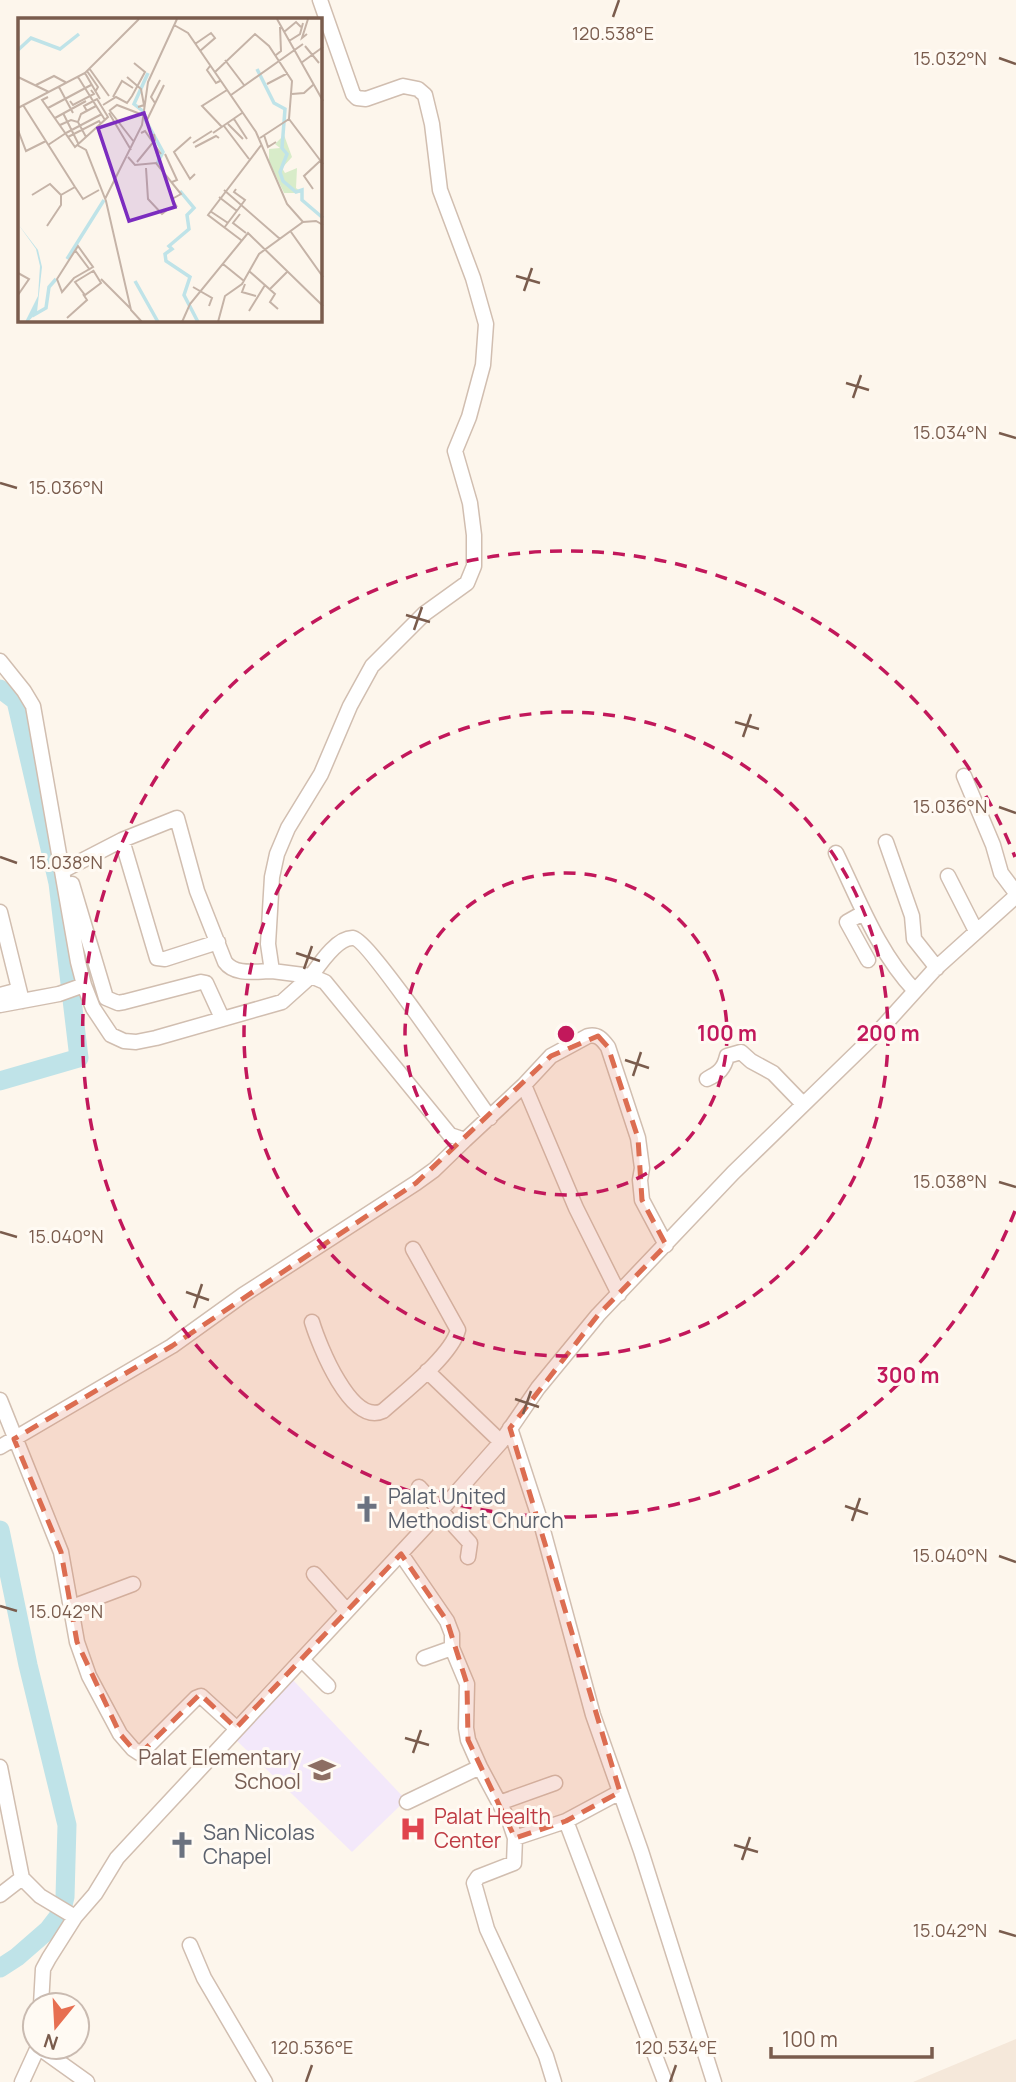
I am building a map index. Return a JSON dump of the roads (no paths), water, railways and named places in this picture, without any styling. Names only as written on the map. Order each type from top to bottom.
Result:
[{"type":"street","points":[[272,971],[268,944],[272,877],[277,854],[288,828],[321,775],[350,706],[372,666],[424,614],[467,583],[471,576],[474,535],[470,503],[456,451],[469,417],[483,365],[486,332],[473,278],[437,178],[436,151],[425,95],[418,89],[403,86],[366,99],[357,98],[353,94],[320,0]]},
{"type":"street","points":[[0,661],[33,706],[64,869],[81,987],[104,1028],[111,1035],[124,1041],[136,1042],[282,1002],[311,976],[330,950],[344,941],[356,938],[398,989],[489,1118]]},
{"type":"street","points":[[42,1991],[43,1969],[65,1910],[95,1894],[117,1858],[401,1555],[500,1442],[538,1388],[598,1315],[733,1173],[878,1032],[937,968],[1016,895],[1001,873],[993,845],[964,776]]},
{"type":"street","points":[[64,869],[122,840],[177,818],[197,891],[229,967],[243,971],[272,971],[311,976],[325,982],[450,1136],[465,1140]]},
{"type":"street","points":[[122,840],[157,958],[165,959],[218,942]]},
{"type":"street","points":[[886,842],[912,916],[914,939],[937,968]]},
{"type":"street","points":[[836,853],[863,913],[884,950],[898,972],[915,991]]},
{"type":"street","points":[[64,869],[106,998],[118,1003],[124,1002],[201,982],[206,983],[222,1018]]},
{"type":"street","points":[[948,876],[976,931]]},
{"type":"street","points":[[0,912],[20,996]]},
{"type":"street","points":[[863,913],[846,922],[863,962],[884,950]]},
{"type":"street","points":[[0,995],[59,994],[81,987]]},
{"type":"street","points":[[0,1005],[20,996]]},
{"type":"street","points":[[0,1447],[172,1346],[243,1295],[416,1183],[434,1170],[551,1056],[588,1036],[594,1035],[608,1047],[638,1138],[642,1200],[666,1245]]},
{"type":"street","points":[[707,1079],[718,1074],[724,1067],[727,1055],[741,1052],[773,1073],[803,1104]]},
{"type":"street","points":[[524,1085],[576,1208],[618,1294]]},
{"type":"street","points":[[312,1322],[324,1353],[352,1402],[368,1413],[383,1411],[427,1371],[451,1343],[458,1330],[413,1250]]},
{"type":"street","points":[[427,1371],[500,1442]]},
{"type":"street","points":[[0,1400],[14,1439],[51,1521],[61,1552],[77,1642],[89,1676],[105,1708],[132,1749],[139,1753],[143,1751],[201,1696],[236,1728]]},
{"type":"street","points":[[510,1429],[544,1536],[593,1715],[681,1974],[714,2082]]},
{"type":"street","points":[[419,1487],[470,1543],[468,1557]]},
{"type":"street","points":[[401,1555],[447,1621],[452,1634],[452,1648],[467,1684],[468,1740],[515,1838],[514,1863],[478,1877],[474,1883],[487,1929],[546,2056],[554,2082]]},
{"type":"street","points":[[314,1574],[347,1611]]},
{"type":"street","points":[[72,1607],[133,1584]]},
{"type":"street","points":[[425,1658],[452,1648]]},
{"type":"street","points":[[302,1660],[328,1686]]},
{"type":"street","points":[[0,1767],[3,1797],[22,1878],[40,1896],[65,1910]]},
{"type":"street","points":[[407,1802],[480,1767]]},
{"type":"street","points":[[499,1803],[555,1783]]},
{"type":"street","points":[[515,1838],[566,1821],[620,1792]]},
{"type":"street","points":[[566,1821],[665,2082]]},
{"type":"street","points":[[0,1895],[22,1878]]},
{"type":"street","points":[[190,1945],[204,1978],[265,2082]]},
{"type":"street","points":[[22,2082],[32,2061]]},
{"type":"street","points":[[58,2061],[87,2082]]},
{"type":"waterway","points":[[0,689],[16,701],[58,883],[79,1058],[0,1081]]},
{"type":"waterway","points":[[0,1530],[28,1665],[67,1825],[65,1897],[61,1913],[48,1930],[0,1968]]},
{"type":"place","name":"Palat United Methodist Church","points":[[367,1509]]},
{"type":"place","name":"Palat Elementary School","points":[[322,1770]]},
{"type":"place","name":"Palat Health Center","points":[[413,1829]]},
{"type":"place","name":"San Nicolas Chapel","points":[[182,1845]]}]
